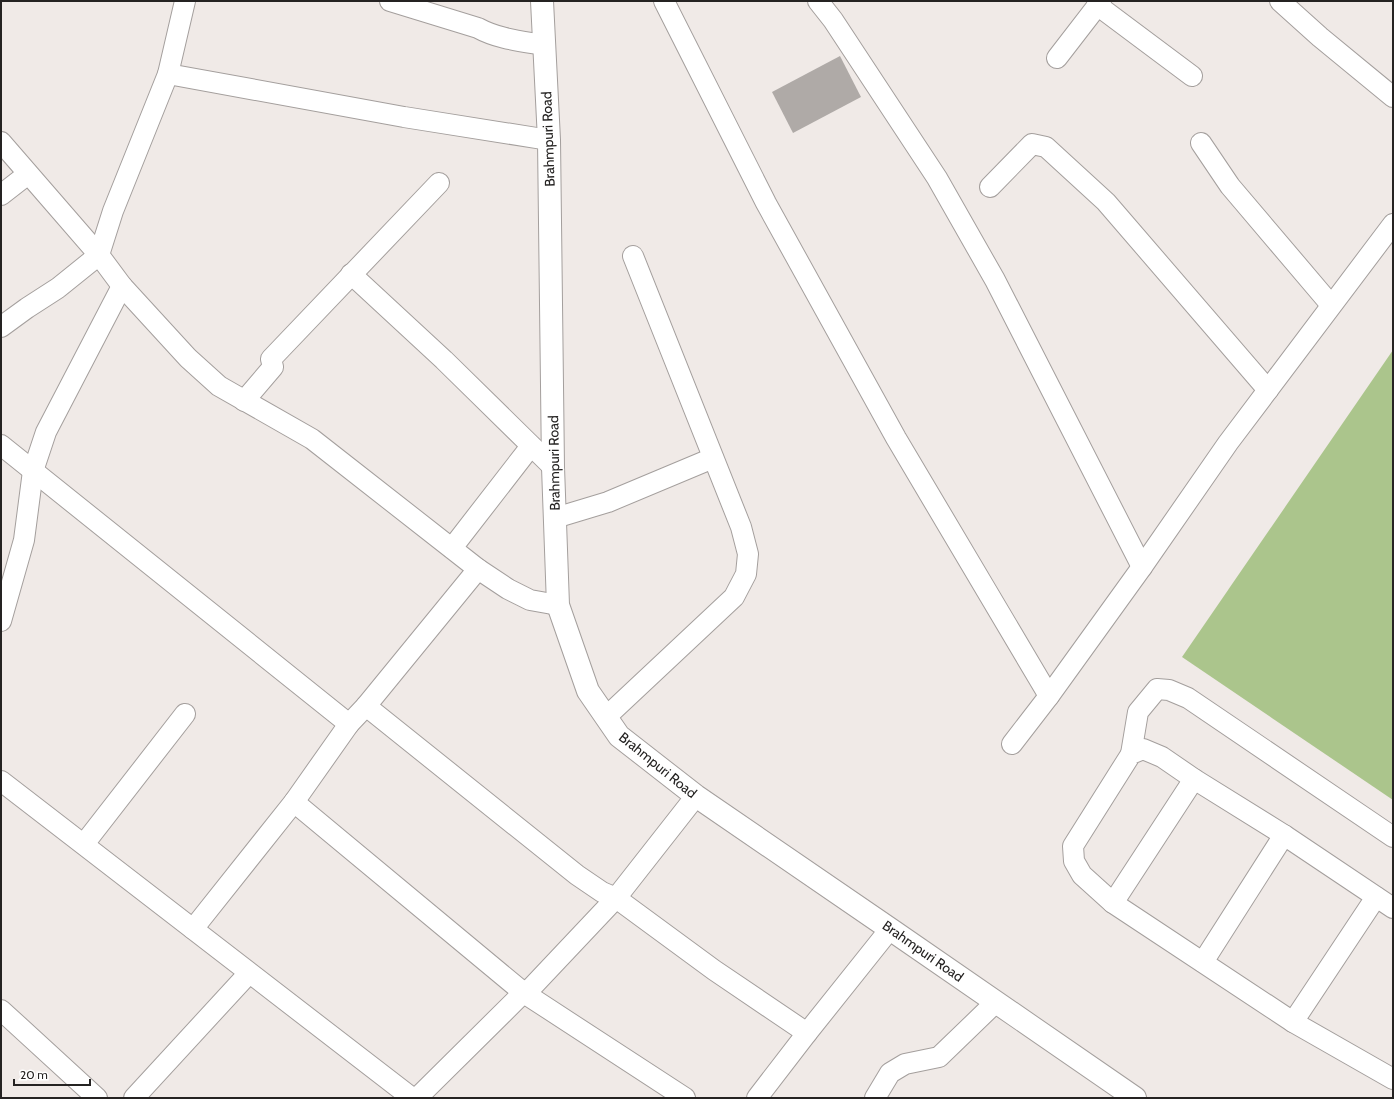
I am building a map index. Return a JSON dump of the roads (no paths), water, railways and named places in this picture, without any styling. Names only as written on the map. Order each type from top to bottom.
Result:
[{"type":"street","points":[[1,327],[58,288],[99,255],[113,211],[168,74],[185,1]]},
{"type":"street","points":[[390,1],[478,28],[507,39],[544,45]]},
{"type":"street","name":"Brahmpuri Road","points":[[542,1],[549,140],[553,467],[558,605],[588,692],[619,736],[696,796],[890,928],[1135,1098]]},
{"type":"street","points":[[664,1],[766,203],[900,445],[1049,696]]},
{"type":"street","points":[[818,1],[833,20],[937,178],[995,280],[1142,567]]},
{"type":"street","points":[[1280,1],[1320,37],[1393,98]]},
{"type":"street","points":[[1057,58],[1099,3],[1192,76]]},
{"type":"street","points":[[168,74],[404,117],[549,140]]},
{"type":"street","points":[[1,142],[99,255],[122,286],[188,358],[219,386],[312,439],[478,569],[530,600],[558,605]]},
{"type":"street","points":[[1201,143],[1230,186],[1331,305]]},
{"type":"street","points":[[990,187],[1032,144],[1046,147],[1106,202],[1268,390]]},
{"type":"street","points":[[1,196],[28,174]]},
{"type":"street","points":[[244,401],[273,367],[271,359],[439,184]]},
{"type":"street","points":[[1012,744],[1049,696],[1142,567],[1228,443],[1393,224]]},
{"type":"street","points":[[606,716],[734,597],[746,574],[748,554],[741,528],[633,256]]},
{"type":"street","points":[[351,274],[444,360],[553,467]]},
{"type":"street","points":[[1,621],[24,540],[33,471],[46,432],[122,286]]},
{"type":"street","points":[[1,445],[349,724]]},
{"type":"street","points":[[452,548],[531,446]]},
{"type":"street","points":[[555,518],[608,502],[713,458]]},
{"type":"street","points":[[192,929],[294,802],[349,724],[366,706],[478,569]]},
{"type":"street","points":[[1393,837],[1188,698],[1169,690],[1157,689],[1138,712],[1132,754],[1073,846],[1074,861],[1082,875],[1113,903],[1293,1022],[1393,1079]]},
{"type":"street","points":[[366,706],[577,875],[602,892],[616,898],[714,970],[807,1033]]},
{"type":"street","points":[[84,844],[185,714]]},
{"type":"street","points":[[1132,754],[1143,749],[1162,757],[1194,779],[1284,835],[1393,908]]},
{"type":"street","points":[[1113,903],[1194,779]]},
{"type":"street","points":[[1,781],[412,1098]]},
{"type":"street","points":[[417,1098],[524,993],[532,988],[616,898],[696,796]]},
{"type":"street","points":[[294,802],[524,993],[685,1098]]},
{"type":"street","points":[[1203,962],[1284,835]]},
{"type":"street","points":[[1293,1022],[1376,897]]},
{"type":"street","points":[[758,1098],[890,928]]},
{"type":"street","points":[[134,1098],[249,973]]},
{"type":"street","points":[[875,1098],[890,1073],[905,1064],[939,1057],[996,1002]]},
{"type":"street","points":[[1,1010],[97,1098]]}]
